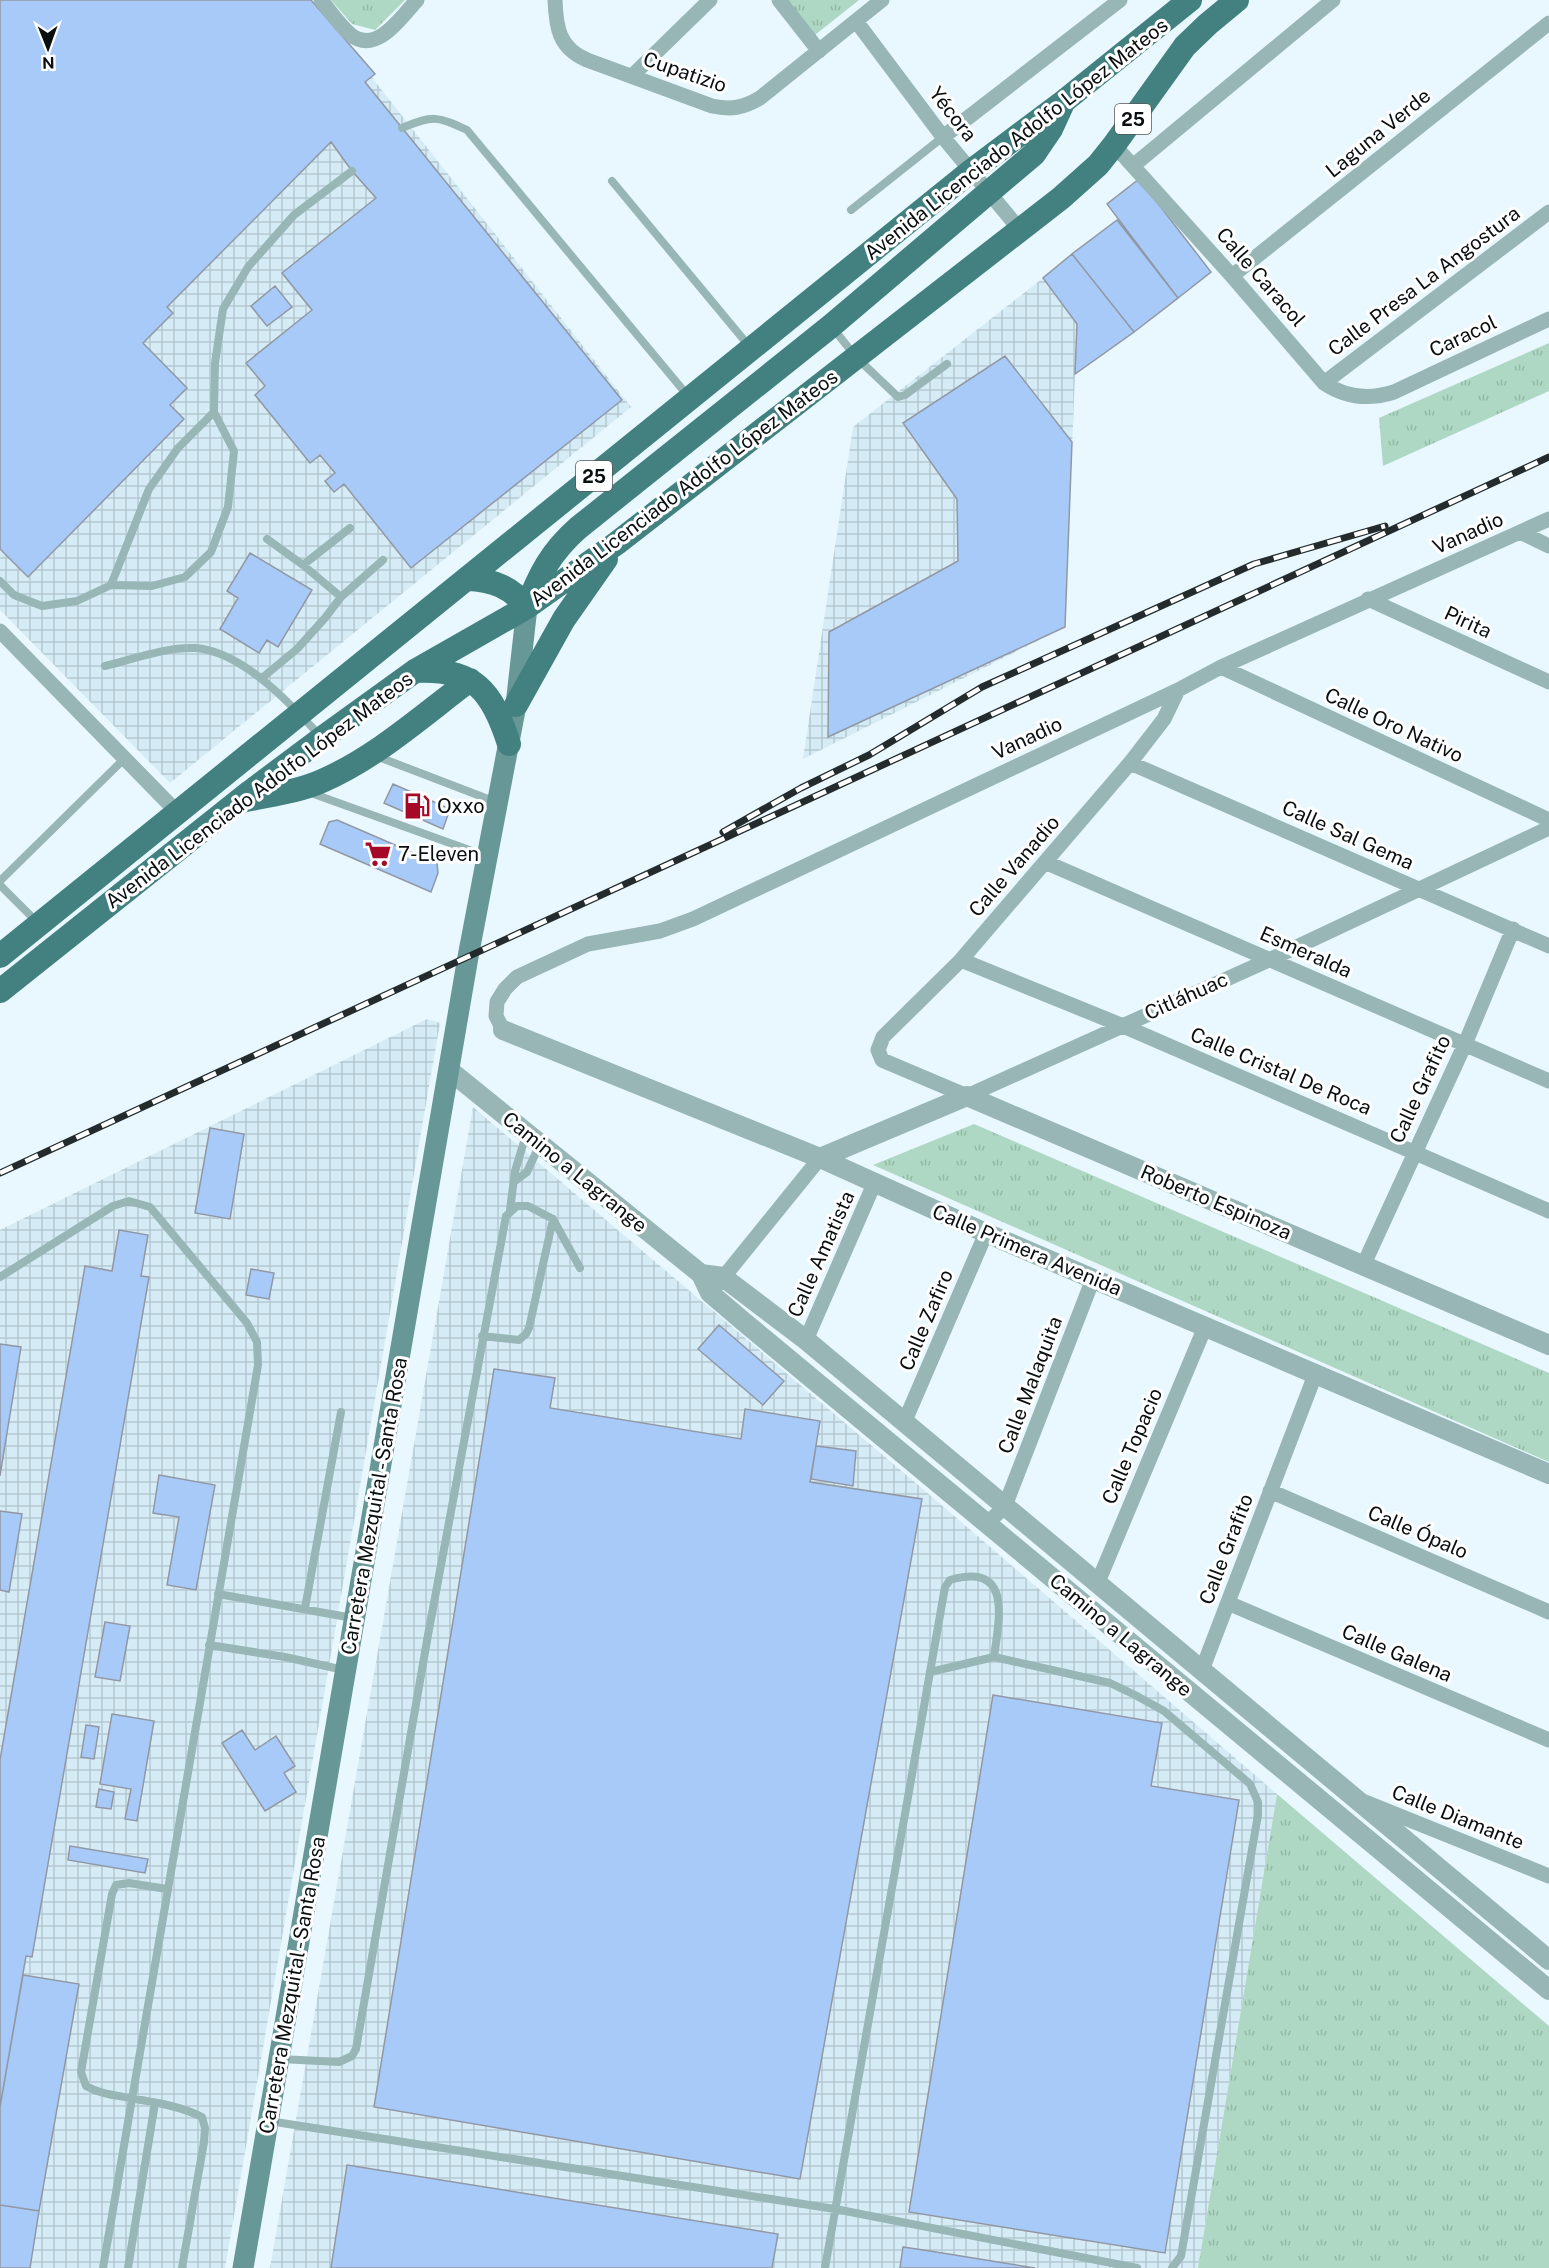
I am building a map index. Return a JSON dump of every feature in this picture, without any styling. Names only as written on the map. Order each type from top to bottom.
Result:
[{"type":"main road","name":"Avenida Licenciado Adolfo López Mateos","points":[[0,956],[753,350],[971,171],[1063,102],[1190,0]]},
{"type":"main road","name":"Avenida Licenciado Adolfo López Mateos","points":[[0,991],[237,802],[322,738],[415,671],[527,607],[617,543],[1079,183],[1114,145],[1185,46],[1237,0]]},
{"type":"main road","points":[[527,607],[539,578],[559,545],[831,326],[1034,154],[1051,129],[1063,102]]},
{"type":"main road","points":[[516,705],[564,619],[617,543]]},
{"type":"main road","points":[[467,579],[496,583],[518,595],[527,607]]},
{"type":"main road","name":"Carretera Mezquital - Santa Rosa","points":[[243,2268],[448,1070],[516,705],[527,607]]},
{"type":"main road","points":[[415,671],[436,670],[454,673],[470,680],[495,706],[509,744]]},
{"type":"main road","points":[[237,802],[299,789],[322,781],[371,754],[470,680]]},
{"type":"street","points":[[321,0],[355,38],[371,41],[387,32],[417,0]]},
{"type":"street","name":"Cupatizio","points":[[555,0],[558,26],[562,39],[571,52],[712,105],[736,108],[747,106],[760,98],[882,0]]},
{"type":"street","points":[[632,76],[710,0]]},
{"type":"street","points":[[779,0],[819,51]]},
{"type":"street","points":[[943,137],[1120,0]]},
{"type":"street","points":[[1134,165],[1333,0]]},
{"type":"street","name":"Yécora","points":[[856,21],[943,137],[1020,230]]},
{"type":"street","name":"Laguna Verde","points":[[1232,276],[1549,23]]},
{"type":"street","name":"Calle Caracol","points":[[1114,145],[1232,276],[1324,383],[1345,394],[1361,397],[1379,397],[1394,392]]},
{"type":"street","name":"Calle Presa La Angostura","points":[[1324,383],[1549,212]]},
{"type":"street","name":"Caracol","points":[[1394,392],[1549,319]]},
{"type":"street","name":"Vanadio","points":[[503,1030],[496,1016],[497,1002],[505,989],[517,977],[588,944],[660,931],[693,919],[1178,690],[1221,667],[1549,519]]},
{"type":"street","points":[[1520,532],[1549,546]]},
{"type":"street","name":"Pirita","points":[[1368,599],[1549,682]]},
{"type":"street","points":[[0,631],[177,812]]},
{"type":"street","name":"Calle Oro Nativo","points":[[1221,667],[1549,820]]},
{"type":"street","name":"Calle Vanadio","points":[[882,1060],[878,1050],[883,1037],[961,960],[1130,763],[1164,718],[1178,690]]},
{"type":"street","name":"Calle Sal Gema","points":[[1130,763],[1549,946]]},
{"type":"street","name":"Citláhuac","points":[[820,1158],[967,1096],[1271,959],[1549,828]]},
{"type":"street","name":"Esmeralda","points":[[1045,862],[1549,1081]]},
{"type":"street","name":"Calle Grafito","points":[[1363,1266],[1465,1044],[1513,929]]},
{"type":"street","name":"Calle Cristal De Roca","points":[[961,960],[1121,1025],[1549,1211]]},
{"type":"street","name":"Calle Primera Avenida","points":[[503,1030],[820,1158],[874,1184],[1205,1326],[1315,1376],[1549,1474]]},
{"type":"street","name":"Roberto Espinoza","points":[[882,1060],[1549,1345]]},
{"type":"street","name":"Camino a Lagrange","points":[[448,1070],[700,1274],[710,1293],[1549,1990]]},
{"type":"street","points":[[710,1293],[820,1158]]},
{"type":"street","name":"Calle Amatista","points":[[806,1340],[874,1184]]},
{"type":"street","name":"Calle Zafiro","points":[[904,1423],[986,1233]]},
{"type":"street","name":"Camino a Lagrange","points":[[700,1274],[723,1277],[806,1340],[1549,1960]]},
{"type":"street","name":"Calle Malaquita","points":[[1005,1506],[1093,1279]]},
{"type":"street","name":"Calle Topacio","points":[[1098,1582],[1205,1326]]},
{"type":"street","name":"Calle Grafito","points":[[1202,1670],[1315,1376]]},
{"type":"street","name":"Calle Ópalo","points":[[1270,1491],[1549,1612]]},
{"type":"street","points":[[987,1524],[1005,1506]]},
{"type":"street","name":"Calle Galena","points":[[1228,1603],[1549,1740]]},
{"type":"street","name":"Calle Diamante","points":[[1352,1796],[1549,1876]]},
{"type":"lane","points":[[402,128],[426,118],[444,119],[467,130],[691,399]]},
{"type":"lane","points":[[851,210],[943,137]]},
{"type":"lane","points":[[0,581],[14,595],[42,606],[77,601],[111,585],[152,586],[185,578],[211,552],[228,507],[234,451],[214,412],[215,363],[223,309],[248,267],[294,215],[352,171]]},
{"type":"lane","points":[[612,181],[753,350]]},
{"type":"lane","points":[[831,326],[856,357],[898,397],[905,395],[947,364]]},
{"type":"lane","points":[[111,585],[149,489],[178,448],[214,412]]},
{"type":"lane","points":[[303,565],[350,528]]},
{"type":"lane","points":[[267,539],[341,597]]},
{"type":"lane","points":[[262,678],[311,634],[341,597],[383,560]]},
{"type":"lane","points":[[105,666],[167,650],[196,648],[221,655],[262,678],[300,713],[322,738]]},
{"type":"lane","points":[[371,754],[498,803]]},
{"type":"lane","points":[[40,924],[0,883],[125,758]]},
{"type":"lane","points":[[299,789],[487,856]]},
{"type":"lane","points":[[279,2059],[339,2062],[352,2056],[356,2049],[482,1336],[506,1216],[510,1210],[515,1171],[533,1139]]},
{"type":"lane","points":[[515,1181],[526,1172],[533,1139]]},
{"type":"lane","points":[[0,1277],[113,1206],[129,1201],[150,1207],[247,1323],[257,1342],[258,1365],[103,2268]]},
{"type":"lane","points":[[510,1210],[517,1206],[528,1206],[553,1220],[580,1268]]},
{"type":"lane","points":[[482,1336],[514,1341],[526,1334],[553,1220]]},
{"type":"lane","points":[[305,1608],[341,1412]]},
{"type":"lane","points":[[825,2268],[945,1587],[950,1580],[970,1576],[981,1579],[993,1586],[999,1595],[1000,1606],[994,1657]]},
{"type":"lane","points":[[218,1594],[355,1618]]},
{"type":"lane","points":[[209,1645],[346,1670]]},
{"type":"lane","points":[[930,1672],[994,1657],[1110,1683],[1164,1711],[1250,1784],[1256,1794],[1257,1815],[1183,2245],[1181,2256],[1173,2268]]},
{"type":"lane","points":[[167,1889],[129,1883],[116,1885],[112,1894],[81,2072],[86,2086],[97,2092],[190,2111],[202,2117],[205,2128],[182,2268]]},
{"type":"lane","points":[[128,2268],[155,2103]]},
{"type":"lane","points":[[269,2121],[835,2209],[1137,2268]]},
{"type":"shaded area","points":[[0,0],[355,56],[631,407],[170,783],[0,610]]},
{"type":"shaded area","points":[[1043,278],[1077,324],[1065,627],[803,759],[853,427]]},
{"type":"shaded area","points":[[427,1019],[440,1023],[225,2268],[0,2268],[0,1230]]},
{"type":"shaded area","points":[[473,1107],[924,1490],[1277,1794],[1198,2268],[270,2268]]},
{"type":"green space","points":[[331,0],[405,0],[375,30],[352,24]]},
{"type":"green space","points":[[787,0],[859,0],[815,35]]},
{"type":"green space","points":[[1549,343],[1549,391],[1383,466],[1379,418]]},
{"type":"green space","points":[[974,1124],[1549,1373],[1549,1462],[873,1165]]},
{"type":"green space","points":[[1277,1794],[1549,2026],[1549,2268],[1198,2268]]},
{"type":"building","points":[[0,0],[311,0],[375,74],[365,82],[622,400],[411,568],[344,484],[334,492],[325,481],[335,473],[320,455],[310,463],[255,395],[265,386],[246,363],[312,310],[282,273],[376,198],[331,142],[167,307],[173,313],[143,343],[187,388],[170,405],[184,419],[28,577],[0,549]]},
{"type":"building","points":[[1139,179],[1211,272],[1178,298],[1107,204]]},
{"type":"building","points":[[1117,220],[1178,298],[1134,332],[1072,254]]},
{"type":"building","points":[[1072,254],[1134,332],[1075,374],[1077,324],[1043,278]]},
{"type":"building","points":[[275,286],[292,307],[267,326],[251,306]]},
{"type":"building","points":[[1005,356],[1072,442],[1065,627],[828,737],[829,632],[958,561],[957,499],[903,423]]},
{"type":"building","points":[[250,553],[312,590],[278,647],[267,640],[259,653],[220,629],[238,598],[227,591]]},
{"type":"building","name":"Oxxo","points":[[393,784],[450,809],[443,829],[384,803]]},
{"type":"building","points":[[337,820],[437,863],[438,873],[431,892],[320,844],[329,822]]},
{"type":"building","points":[[210,1128],[244,1134],[230,1219],[195,1213]]},
{"type":"building","points":[[119,1230],[148,1235],[141,1276],[149,1277],[32,1957],[26,1956],[0,2107],[0,1760],[85,1266],[112,1271]]},
{"type":"building","points":[[251,1269],[274,1273],[269,1299],[246,1295]]},
{"type":"building","points":[[719,1325],[784,1381],[763,1405],[698,1349]]},
{"type":"building","points":[[0,1344],[21,1347],[0,1476]]},
{"type":"building","points":[[494,1369],[555,1378],[550,1408],[741,1439],[745,1409],[820,1421],[810,1482],[922,1499],[800,2179],[374,2107]]},
{"type":"building","points":[[816,1446],[856,1451],[853,1486],[811,1479]]},
{"type":"building","points":[[159,1475],[215,1485],[196,1590],[167,1585],[179,1517],[153,1513]]},
{"type":"building","points":[[0,1511],[22,1514],[9,1592],[0,1590]]},
{"type":"building","points":[[105,1622],[130,1626],[120,1681],[95,1677]]},
{"type":"building","points":[[993,1695],[1162,1723],[1151,1786],[1239,1800],[1165,2253],[909,2212]]},
{"type":"building","points":[[112,1714],[154,1721],[137,1821],[125,1819],[131,1789],[100,1784]]},
{"type":"building","points":[[86,1725],[99,1727],[94,1759],[81,1757]]},
{"type":"building","points":[[242,1730],[255,1750],[276,1736],[295,1766],[284,1773],[296,1792],[265,1811],[222,1743]]},
{"type":"building","points":[[99,1789],[114,1792],[111,1809],[96,1807]]},
{"type":"building","points":[[70,1846],[148,1859],[145,1873],[68,1860]]},
{"type":"building","points":[[23,1975],[79,1984],[39,2211],[0,2205],[0,2107]]},
{"type":"building","points":[[347,2165],[778,2234],[772,2268],[331,2268]]},
{"type":"building","points":[[0,2205],[39,2211],[30,2268],[0,2268]]},
{"type":"building","points":[[903,2247],[930,2251],[1035,2268],[900,2268]]},
{"type":"railway","points":[[0,1173],[1549,457]]},
{"type":"railway","points":[[723,832],[801,788],[869,755],[982,687],[1254,564],[1385,526]]},
{"type":"place","name":"Oxxo","points":[[417,806]]},
{"type":"place","name":"7-Eleven","points":[[378,854]]}]
